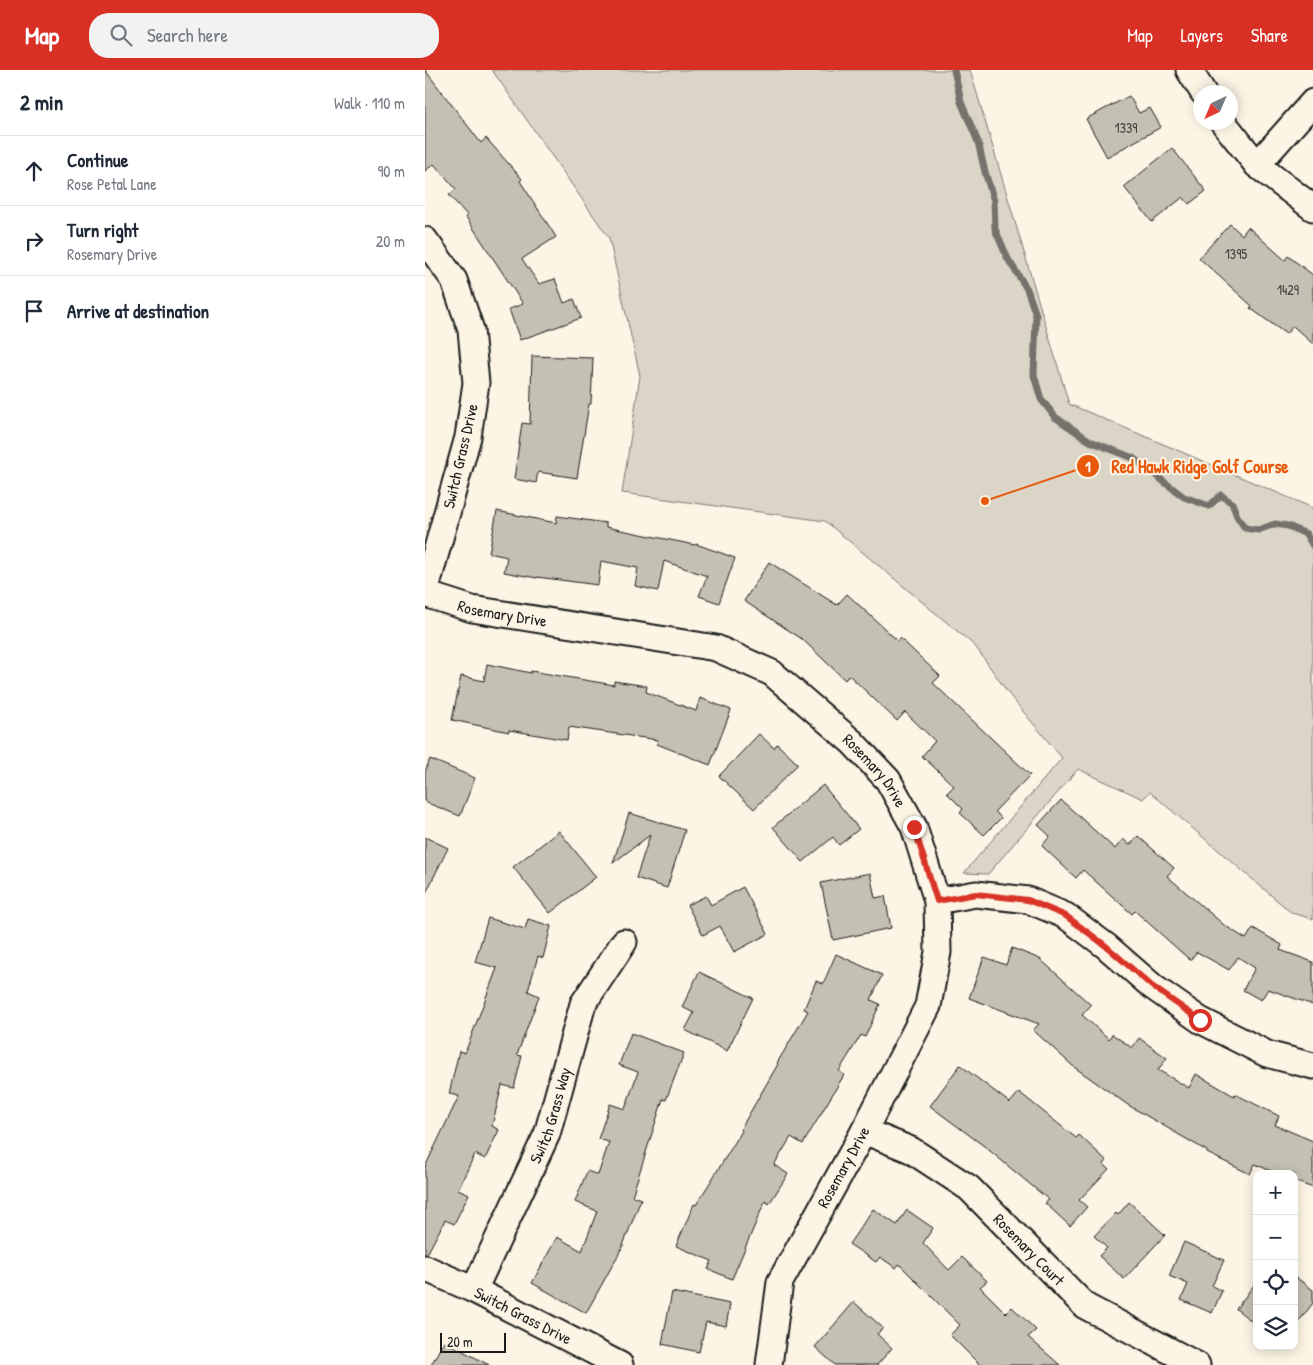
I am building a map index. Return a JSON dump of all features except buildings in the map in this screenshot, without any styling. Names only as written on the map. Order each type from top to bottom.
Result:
[{"type":"street","points":[[1189,70],[1199,85]]},
{"type":"street","points":[[1257,165],[1313,102]]},
{"type":"street","points":[[1229,130],[1257,165],[1313,208]]},
{"type":"street","name":"Switch Grass Drive","points":[[425,240],[454,280],[471,330],[476,383],[468,437],[425,593]]},
{"type":"street","name":"Rosemary Drive","points":[[425,593],[472,609],[716,648],[772,673],[852,742],[888,780],[914,827],[937,901],[938,952],[928,1006],[864,1131],[780,1282],[769,1365]]},
{"type":"street","points":[[937,901],[976,894],[1028,900],[1066,916],[1106,946],[1153,987],[1200,1020],[1267,1054],[1313,1066]]},
{"type":"street","name":"Switch Grass Way","points":[[474,1290],[547,1134],[583,1004],[624,942]]},
{"type":"street","name":"Rosemary Court","points":[[864,1131],[911,1150],[969,1188],[1085,1306],[1197,1365]]},
{"type":"street","name":"Switch Grass Drive","points":[[425,1268],[474,1290],[620,1365]]},
{"type":"shaded area","points":[[492,70],[970,70],[1069,404],[1313,508],[1313,919],[1292,913],[1150,792],[1143,799],[1078,769],[988,874],[964,873],[1062,758],[1011,697],[975,646],[825,521],[622,493],[640,376],[609,238]]},
{"type":"waterway","points":[[954,70],[961,102],[978,142],[994,201],[995,229],[1008,259],[1027,289],[1036,315],[1034,375],[1041,399],[1055,417],[1090,441],[1133,458],[1184,497],[1209,506],[1221,495],[1232,503],[1237,516],[1245,528],[1258,530],[1275,524],[1288,526],[1306,534],[1313,546]]},
{"type":"place","name":"Red Hawk Ridge Golf Course","points":[[985,501]]},
{"type":"route","points":[[914,827],[937,901],[976,894],[1028,900],[1066,916],[1106,946],[1153,987],[1200,1020]]}]
